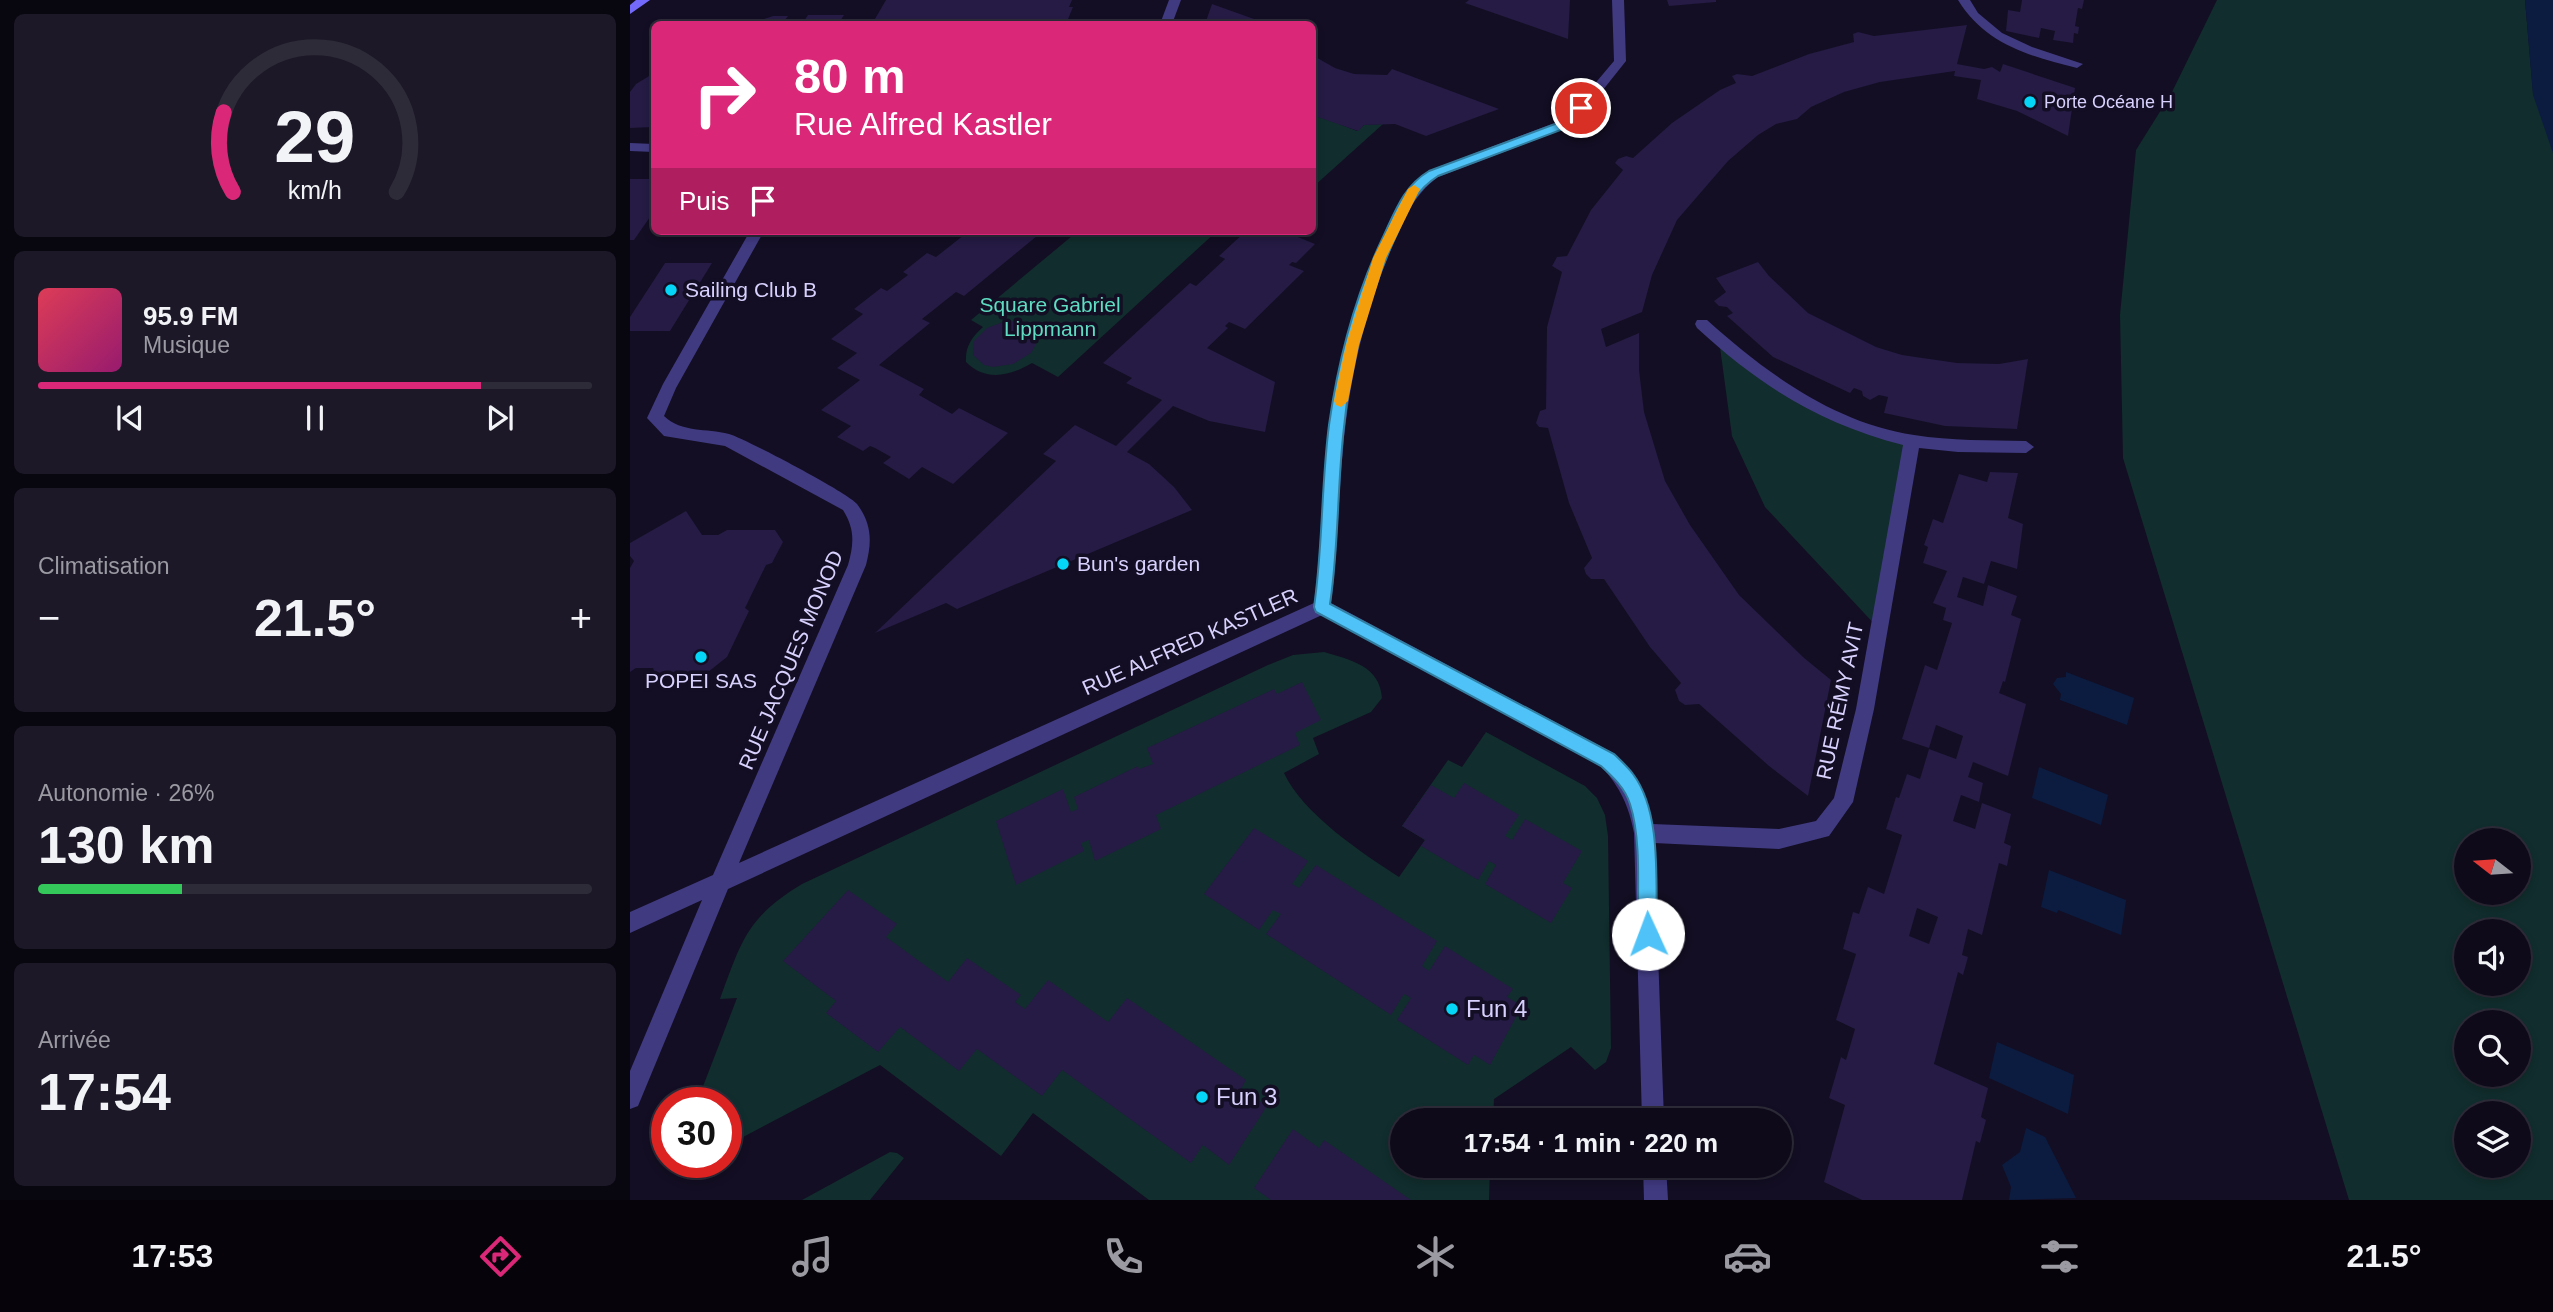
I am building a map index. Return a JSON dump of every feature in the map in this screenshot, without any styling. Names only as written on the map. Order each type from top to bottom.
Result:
[{"type":"street","points":[[630,10],[644,0]]},
{"type":"street","points":[[1167,21],[1175,0]]},
{"type":"street","name":"RUE ALFRED KASTLER","points":[[630,923],[1322,607],[1327,570],[1336,426],[1343,388],[1364,302],[1397,219],[1414,188],[1433,174],[1570,122],[1620,61],[1618,0]]},
{"type":"street","points":[[1964,0],[1970,14],[1992,34],[2022,48],[2077,64]]},
{"type":"street","points":[[630,147],[651,148]]},
{"type":"street","name":"RUE JACQUES MONOD","points":[[722,880],[851,578],[863,543],[861,522],[849,505],[728,440],[670,432],[655,418],[668,388],[755,235]]},
{"type":"street","points":[[1702,324],[1747,366],[1788,395],[1875,433],[1912,441],[1958,446],[2026,447]]},
{"type":"street","name":"RUE RÉMY AVIT","points":[[1644,833],[1779,839],[1822,829],[1843,802],[1865,709],[1912,441]]},
{"type":"street","points":[[1322,607],[1608,760],[1627,779],[1639,802],[1644,833],[1653,1108]]},
{"type":"street","points":[[630,1098],[690,950],[722,880]]},
{"type":"street","points":[[1655,1178],[1656,1200]]},
{"type":"green space","points":[[2217,0],[2525,0],[2533,92],[2553,0],[2553,1200],[2349,1200],[2123,458],[2120,315],[2136,150],[2171,94]]},
{"type":"green space","points":[[1316,115],[1357,131],[1364,125],[1383,124],[1316,184]]},
{"type":"green space","name":"Square Gabriel Lippmann","points":[[1073,235],[1213,235],[1058,377],[1032,363],[998,375],[990,375],[974,368],[966,362],[967,351],[973,338],[983,327],[971,320]]},
{"type":"green space","points":[[1719,340],[1788,395],[1912,441],[1879,629],[1765,507],[1732,436]]},
{"type":"green space","points":[[1324,652],[1362,666],[1376,678],[1382,698],[1371,712],[1313,738],[1319,754],[1284,773],[1293,788],[1319,818],[1399,877],[1425,840],[1402,826],[1448,760],[1462,767],[1486,732],[1585,786],[1597,798],[1605,815],[1608,836],[1611,1048],[1606,1062],[1595,1070],[1571,1047],[1494,1099],[1494,1108],[1390,1108],[1390,1178],[1490,1178],[1489,1200],[1149,1200],[1033,1113],[1001,1156],[880,1065],[742,1138],[742,1087],[703,1087],[737,998],[720,999],[727,979],[748,932],[769,908],[802,884],[1293,655]]},
{"type":"green space","points":[[890,1152],[904,1158],[870,1200],[802,1200]]},
{"type":"water","points":[[2525,0],[2553,0],[2553,153],[2533,95]]},
{"type":"water","points":[[2066,672],[2134,698],[2127,725],[2060,700],[2061,694],[2053,684],[2057,678],[2066,677]]},
{"type":"water","points":[[2039,767],[2108,795],[2101,825],[2032,798]]},
{"type":"water","points":[[2049,870],[2126,900],[2121,935],[2058,910],[2057,913],[2041,907]]},
{"type":"water","points":[[1997,1042],[2074,1075],[2068,1114],[1989,1078]]},
{"type":"water","points":[[2026,1128],[2045,1137],[2076,1198],[2009,1200],[2011,1187],[2002,1165],[2020,1152]]},
{"type":"building","points":[[886,0],[1072,0],[1069,7],[1073,7],[1067,21],[874,21]]},
{"type":"building","points":[[1469,0],[1570,0],[1568,39],[1465,3]]},
{"type":"building","points":[[1667,0],[1716,0],[1716,2],[1669,6]]},
{"type":"building","points":[[2022,0],[2084,0],[2082,9],[2078,8],[2075,26],[2079,27],[2078,34],[2074,33],[2073,43],[2053,40],[2055,31],[2041,28],[2039,38],[2006,31],[2008,10],[2020,12]]},
{"type":"building","points":[[1212,4],[1260,21],[1206,21]]},
{"type":"building","points":[[808,15],[844,15],[840,21],[804,21]]},
{"type":"building","points":[[773,16],[788,16],[784,21],[759,21]]},
{"type":"building","points":[[1967,25],[1957,64],[1984,69],[1992,67],[2000,72],[2003,64],[2075,88],[2068,136],[2017,111],[1977,99],[1981,80],[1954,76],[1955,71],[1880,82],[1844,92],[1811,107],[1797,119],[1776,124],[1758,135],[1728,161],[1677,220],[1652,275],[1642,312],[1601,329],[1606,347],[1639,333],[1639,370],[1644,412],[1665,481],[1690,525],[1739,595],[1803,657],[1831,680],[1808,796],[1769,766],[1699,704],[1685,705],[1679,701],[1675,690],[1681,683],[1650,647],[1604,579],[1591,579],[1586,574],[1584,568],[1592,558],[1569,503],[1548,428],[1539,427],[1536,423],[1540,411],[1546,409],[1547,327],[1562,272],[1552,266],[1557,257],[1567,256],[1591,210],[1623,170],[1615,163],[1618,159],[1626,156],[1633,158],[1672,123],[1720,90],[1736,83],[1732,76],[1752,76],[1809,54],[1854,42],[1853,34],[1858,32],[1874,36]]},
{"type":"building","points":[[1316,57],[1335,68],[1354,74],[1387,75],[1392,69],[1499,109],[1426,136],[1395,124],[1364,125],[1358,131],[1316,116]]},
{"type":"building","points":[[651,75],[651,127],[630,128],[630,92],[636,84]]},
{"type":"building","points":[[630,179],[651,179],[651,217],[634,240],[630,240]]},
{"type":"building","points":[[964,235],[1038,235],[964,296],[956,292],[922,319],[930,323],[879,365],[924,389],[919,395],[952,414],[959,408],[1008,433],[953,484],[922,467],[909,479],[883,463],[891,457],[870,446],[863,451],[837,437],[851,426],[821,410],[860,380],[837,368],[857,353],[831,339],[863,314],[854,309],[881,288],[887,291],[908,275],[903,272],[927,253],[936,257]]},
{"type":"building","points":[[1242,235],[1293,235],[1315,244],[1296,263],[1289,265],[1304,271],[1245,329],[1229,322],[1225,326],[1228,328],[1207,348],[1275,382],[1265,432],[1209,421],[1173,406],[1127,452],[1149,464],[1174,487],[1192,510],[957,609],[946,603],[875,633],[1056,461],[1043,454],[1075,425],[1116,446],[1162,400],[1126,383],[1132,378],[1103,363],[1190,283],[1196,286],[1225,259],[1219,256]]},
{"type":"building","points":[[1758,262],[1808,313],[1876,347],[1902,355],[1957,363],[1999,364],[2028,359],[2017,429],[1945,426],[1884,413],[1888,397],[1879,395],[1870,400],[1863,396],[1862,391],[1854,388],[1850,393],[1773,357],[1727,316],[1733,313],[1727,307],[1719,306],[1714,301],[1726,292],[1716,278]]},
{"type":"building","name":"Sailing Club B","points":[[665,263],[712,263],[670,331],[630,331],[630,317]]},
{"type":"building","points":[[1006,321],[1025,322],[1032,326],[1036,332],[1035,346],[1031,353],[1013,364],[993,367],[984,365],[973,355],[974,341],[987,328]]},
{"type":"building","points":[[1990,472],[2018,473],[2008,518],[2023,524],[2017,569],[1991,561],[1984,584],[1963,577],[1957,597],[1983,606],[1988,585],[2017,596],[2011,615],[2021,619],[2005,682],[2003,681],[1999,693],[2026,704],[2008,776],[1973,762],[1968,777],[1983,783],[1979,802],[1961,795],[1953,821],[1975,829],[1982,803],[2011,814],[2004,843],[2011,846],[2007,866],[1999,863],[1982,935],[1968,929],[1962,955],[1968,957],[1963,975],[1958,972],[1934,1064],[1988,1088],[1981,1117],[1986,1120],[1980,1143],[1976,1141],[1962,1200],[1862,1200],[1824,1182],[1845,1105],[1829,1098],[1841,1057],[1846,1060],[1855,1029],[1836,1020],[1856,954],[1843,949],[1853,912],[1859,914],[1868,887],[1884,894],[1902,835],[1886,829],[1907,774],[1920,779],[1929,749],[1956,759],[1963,736],[1936,725],[1929,748],[1902,739],[1925,665],[1937,670],[1952,623],[1943,620],[1946,608],[1933,603],[1947,571],[1923,563],[1928,547],[1924,545],[1933,519],[1943,523],[1959,474],[1987,482]],"holes":[[[1917,908],[1938,917],[1929,944],[1909,936]]]},
{"type":"building","points":[[686,511],[702,535],[718,535],[727,530],[775,530],[783,542],[772,563],[766,565],[745,608],[749,611],[727,657],[708,672],[655,673],[653,668],[636,668],[630,672],[630,568],[634,561],[630,556],[630,543]]},
{"type":"building","points":[[1302,682],[1321,720],[1295,733],[1300,745],[1156,815],[1161,829],[1095,861],[1089,840],[1081,843],[1084,851],[1016,885],[996,821],[1063,789],[1071,812],[1078,809],[1074,797],[1138,766],[1139,769],[1153,764],[1147,748],[1274,689],[1277,694]]},
{"type":"building","points":[[1464,783],[1519,815],[1505,836],[1512,840],[1525,819],[1582,851],[1563,883],[1572,888],[1551,923],[1485,884],[1496,865],[1489,861],[1478,880],[1421,846],[1425,840],[1402,826],[1431,785],[1454,798]]},
{"type":"building","points":[[1254,828],[1308,861],[1292,884],[1299,888],[1316,865],[1437,941],[1422,966],[1429,971],[1445,946],[1513,989],[1507,997],[1522,1006],[1490,1065],[1474,1055],[1468,1065],[1397,1020],[1411,998],[1404,994],[1391,1015],[1266,934],[1281,914],[1273,910],[1259,930],[1204,894]]},
{"type":"building","points":[[848,890],[897,924],[886,937],[948,982],[967,958],[1021,995],[1015,1002],[1025,1009],[1048,980],[1108,1022],[1127,998],[1246,1080],[1241,1089],[1267,1106],[1229,1165],[1203,1145],[1191,1163],[1062,1070],[1042,1096],[977,1049],[959,1071],[900,1027],[878,1052],[826,1013],[836,1001],[783,961]]},
{"type":"building","name":"Fun 3","points":[[1293,1129],[1319,1148],[1324,1140],[1411,1200],[1271,1200],[1254,1188]]},
{"type":"slow traffic","points":[[1341,401],[1364,302],[1397,219],[1414,189]]},
{"type":"place","name":"Porte Océane H","points":[[2030,102]]},
{"type":"place","name":"Sailing Club B","points":[[671,290]]},
{"type":"place","name":"Bun's garden","points":[[1063,564]]},
{"type":"place","name":"POPEI SAS","points":[[701,657]]},
{"type":"place","name":"Fun 4","points":[[1452,1009]]},
{"type":"place","name":"Fun 3","points":[[1202,1097]]},
{"type":"route","points":[[1581,108],[1570,122],[1433,174],[1420,182],[1409,195],[1380,258],[1352,345],[1336,426],[1327,570],[1322,607],[1608,760],[1627,779],[1639,802],[1644,833],[1648,934]]}]
